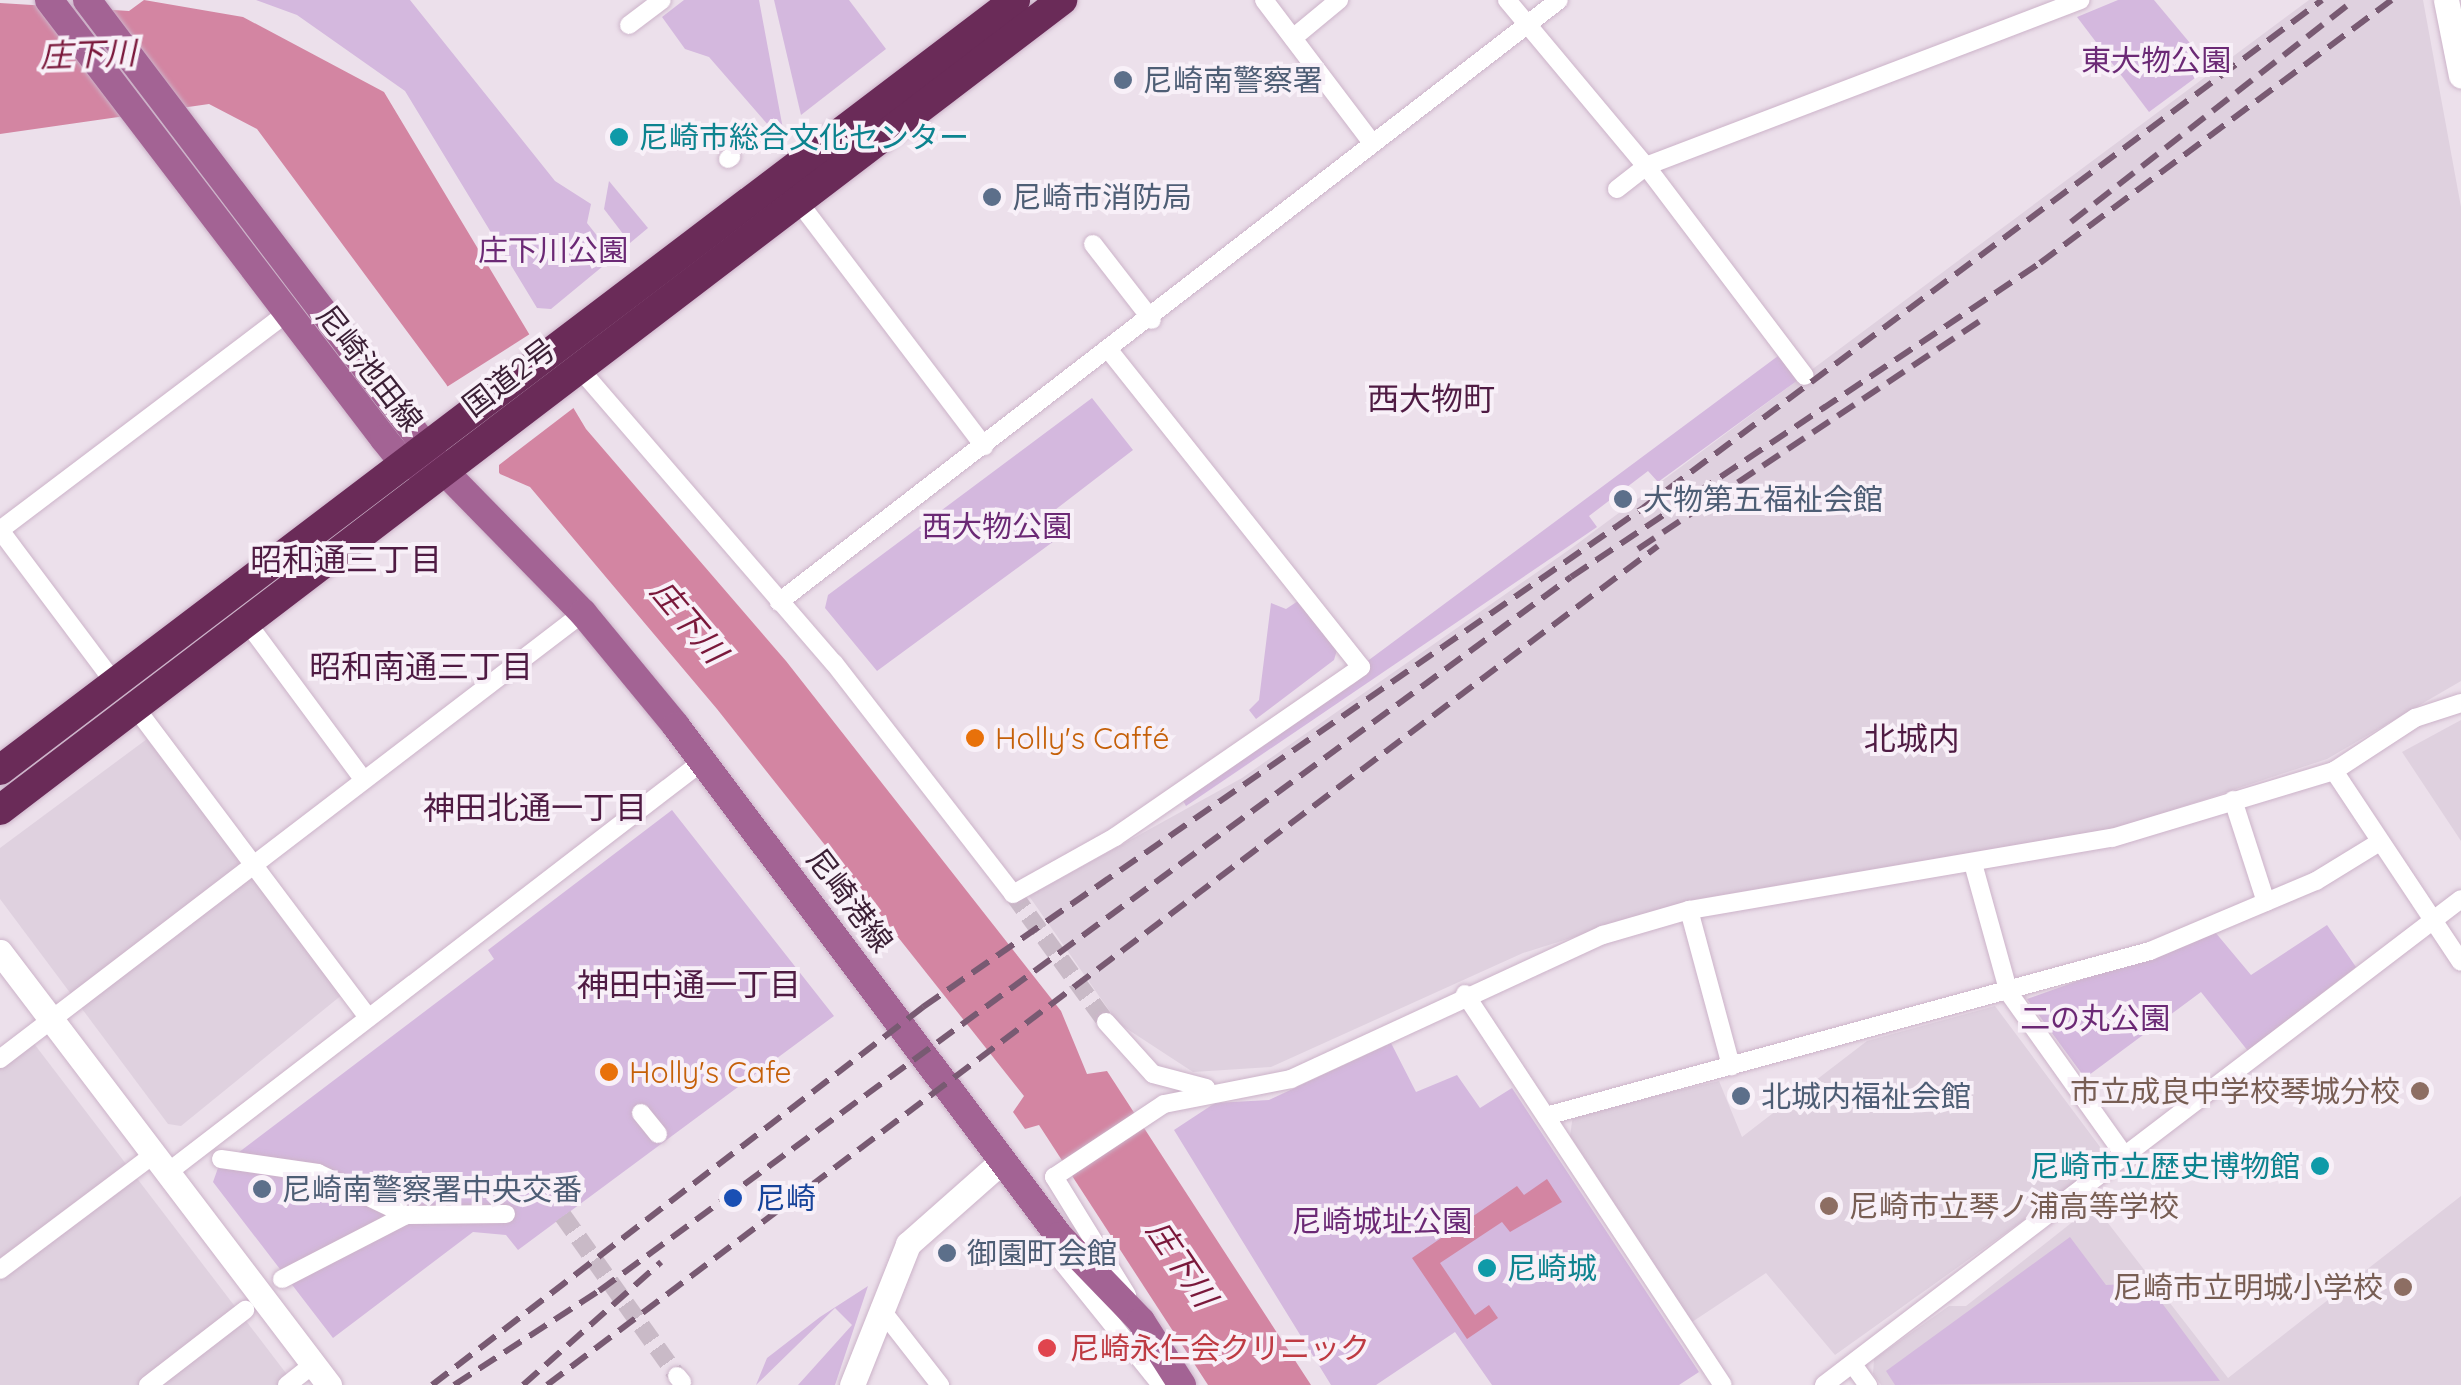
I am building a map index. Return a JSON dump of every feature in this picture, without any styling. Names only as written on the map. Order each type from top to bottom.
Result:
[{"type":"highway","name":"国道2号","points":[[564,367],[1014,0]]},
{"type":"highway","name":"国道2号","points":[[0,770],[439,452],[798,201],[1062,0]]},
{"type":"highway","name":"国道2号","points":[[0,810],[246,621],[439,452]]},
{"type":"main road","name":"尼崎池田線","points":[[49,0],[286,314],[439,452]]},
{"type":"main road","name":"尼崎池田線","points":[[87,0],[170,113],[439,452]]},
{"type":"main road","name":"尼崎港線","points":[[439,452],[583,613],[703,761],[1058,1236],[1141,1321],[1182,1385]]},
{"type":"street","points":[[629,25],[662,0]]},
{"type":"street","points":[[1264,0],[1372,143]]},
{"type":"street","points":[[1293,38],[1339,0]]},
{"type":"street","points":[[1506,0],[1646,166],[1805,376]]},
{"type":"street","points":[[779,602],[1152,320],[1372,143],[1560,0]]},
{"type":"street","points":[[1617,189],[1646,166],[2080,0]]},
{"type":"street","points":[[2453,15],[2461,76]]},
{"type":"street","points":[[798,201],[984,446]]},
{"type":"street","points":[[1092,244],[1152,320]]},
{"type":"street","points":[[115,684],[0,530],[286,314]]},
{"type":"street","points":[[564,367],[779,602],[1014,894],[1115,837],[1361,667],[1110,352]]},
{"type":"street","points":[[0,1058],[48,1017],[583,613]]},
{"type":"street","points":[[246,621],[362,778]]},
{"type":"street","points":[[1141,1321],[1057,1186],[1054,1174],[1164,1104],[1290,1079],[1544,956],[1689,910],[1974,867],[2233,800],[2334,771],[2415,718],[2461,702]]},
{"type":"street","points":[[135,708],[368,1017]]},
{"type":"street","points":[[0,1270],[160,1164],[368,1017],[703,761]]},
{"type":"street","points":[[2334,771],[2429,924],[2461,962]]},
{"type":"street","points":[[2233,800],[2266,902]]},
{"type":"street","points":[[1546,1116],[2009,994],[2150,951],[2266,902],[2378,843]]},
{"type":"street","points":[[1974,867],[2009,994],[2128,1158]]},
{"type":"street","points":[[1824,1385],[2128,1158],[2461,898]]},
{"type":"street","points":[[1689,910],[1731,1066]]},
{"type":"street","points":[[0,952],[321,1375],[287,1385]]},
{"type":"street","points":[[1465,994],[1723,1385]]},
{"type":"street","points":[[1106,1022],[1153,1074],[1231,1088]]},
{"type":"street","points":[[221,1159],[318,1174],[406,1215],[506,1214]]},
{"type":"street","points":[[852,1385],[880,1308],[918,1230],[1002,1162]]},
{"type":"street","points":[[282,1279],[406,1215]]},
{"type":"street","points":[[1058,1236],[1063,1263],[1160,1385]]},
{"type":"street","points":[[880,1308],[940,1385]]},
{"type":"street","points":[[148,1385],[245,1310]]},
{"type":"street","points":[[1854,1366],[1868,1385]]},
{"type":"shaded area","points":[[2309,0],[2423,0],[2461,207],[2461,681],[2327,759],[2121,827],[1692,900],[1523,953],[1271,1067],[1193,1072],[1118,1023],[1029,896],[1242,778],[1573,547]]},
{"type":"shaded area","points":[[2461,720],[2461,841],[2402,752]]},
{"type":"shaded area","points":[[147,739],[343,994],[181,1126],[168,1124],[0,899],[0,848]]},
{"type":"shaded area","name":"尼崎市立琴ノ浦高等学校","points":[[1995,1006],[2109,1159],[1835,1355],[1766,1273],[1692,1322],[1570,1136],[1573,1115],[1719,1081],[1742,1137],[1867,1041]]},
{"type":"shaded area","points":[[32,1041],[295,1385],[0,1385],[0,1066]]},
{"type":"shaded area","points":[[2461,1196],[2461,1385],[1881,1385],[1873,1374],[1874,1359],[1949,1306],[1966,1306],[2094,1205],[2228,1378]]},
{"type":"green space","name":"庄下川公園","points":[[256,0],[410,0],[555,181],[591,204],[587,223],[614,257],[551,309],[537,308],[405,91],[297,15]]},
{"type":"green space","points":[[684,0],[759,0],[783,129],[776,134],[709,57],[685,49],[662,17]]},
{"type":"green space","points":[[774,0],[849,0],[886,49],[801,115]]},
{"type":"green space","name":"東大物公園","points":[[2118,0],[2154,0],[2210,67],[2149,112],[2077,17]]},
{"type":"green space","points":[[609,181],[648,228],[630,243],[604,209]]},
{"type":"green space","points":[[1778,356],[1798,380],[1658,482],[1648,471],[1589,516],[1597,527],[1186,806],[1182,799]]},
{"type":"green space","name":"西大物公園","points":[[1092,398],[1133,450],[1051,513],[1065,533],[877,671],[825,608],[828,595]]},
{"type":"green space","points":[[1298,601],[1338,647],[1334,660],[1256,719],[1249,710],[1259,700],[1271,603],[1286,609]]},
{"type":"green space","points":[[672,810],[834,1016],[518,1250],[506,1235],[473,1232],[333,1338],[213,1182],[218,1168],[494,959],[488,950]]},
{"type":"green space","name":"二の丸公園","points":[[2327,925],[2356,967],[2248,1051],[2201,992],[2085,1078],[2027,999],[2215,932],[2251,975]]},
{"type":"green space","name":"尼崎城址公園","points":[[1391,1043],[1416,1092],[1457,1075],[1480,1108],[1512,1088],[1699,1372],[1679,1385],[1492,1385],[1455,1332],[1376,1385],[1331,1385],[1174,1130],[1215,1103],[1269,1100]]},
{"type":"green space","name":"尼崎市立琴ノ浦高等学校","points":[[2070,1237],[2106,1285],[2147,1283],[2220,1381],[1895,1385],[1886,1371]]},
{"type":"green space","points":[[868,1286],[835,1385],[798,1385],[852,1325],[835,1308],[756,1385],[767,1358],[820,1317]]},
{"type":"water","name":"庄下川","points":[[144,0],[243,17],[384,92],[586,429],[786,661],[1061,1011],[1087,1074],[1107,1071],[1311,1385],[1208,1385],[1039,1125],[1025,1129],[1013,1112],[1024,1096],[717,709],[530,487],[500,474],[446,384],[257,129],[209,104],[0,134],[0,3],[129,11]]},
{"type":"water","points":[[1547,1179],[1562,1202],[1510,1232],[1502,1222],[1440,1263],[1475,1315],[1489,1305],[1498,1318],[1467,1339],[1412,1258],[1517,1186],[1524,1195]]},
{"type":"pier","points":[[533,332],[580,403],[499,465],[499,479],[442,390]]},
{"type":"tunnel","points":[[1013,894],[1106,1022]]},
{"type":"tunnel","points":[[563,1216],[677,1376]]},
{"type":"railway","points":[[432,1385],[923,1007],[1643,508],[2322,0]]},
{"type":"railway","points":[[2071,222],[2354,0]]},
{"type":"railway","points":[[454,1385],[599,1291],[1571,577],[2040,263],[2392,0]]},
{"type":"railway","points":[[1638,549],[1979,322]]},
{"type":"railway","points":[[547,1385],[1658,546]]},
{"type":"railway","points":[[523,1385],[661,1262]]},
{"type":"place","name":"尼崎南警察署","points":[[1123,80]]},
{"type":"place","name":"尼崎市総合文化センター","points":[[619,137]]},
{"type":"place","name":"尼崎市消防局","points":[[992,197]]},
{"type":"place","name":"大物第五福祉会館","points":[[1623,499]]},
{"type":"place","name":"Holly's Caffé","points":[[975,738]]},
{"type":"place","name":"Holly's Cafe","points":[[609,1072]]},
{"type":"place","name":"市立成良中学校琴城分校","points":[[2420,1091]]},
{"type":"place","name":"北城内福祉会館","points":[[1741,1096]]},
{"type":"place","name":"尼崎市立歴史博物館","points":[[2320,1166]]},
{"type":"place","name":"尼崎南警察署中央交番","points":[[262,1189]]},
{"type":"place","name":"尼崎","points":[[733,1198]]},
{"type":"place","name":"尼崎市立琴ノ浦高等学校","points":[[1829,1206]]},
{"type":"place","name":"御園町会館","points":[[947,1253]]},
{"type":"place","name":"尼崎城","points":[[1487,1268]]},
{"type":"place","name":"尼崎市立明城小学校","points":[[2403,1287]]},
{"type":"place","name":"尼崎永仁会クリニック","points":[[1047,1348]]},
{"type":"district","name":"西大物町","points":[[1431,398]]},
{"type":"district","name":"昭和通三丁目","points":[[346,559]]},
{"type":"district","name":"昭和南通三丁目","points":[[421,666]]},
{"type":"district","name":"北城内","points":[[1912,738]]},
{"type":"district","name":"神田北通一丁目","points":[[535,807]]},
{"type":"district","name":"神田中通一丁目","points":[[689,984]]}]
